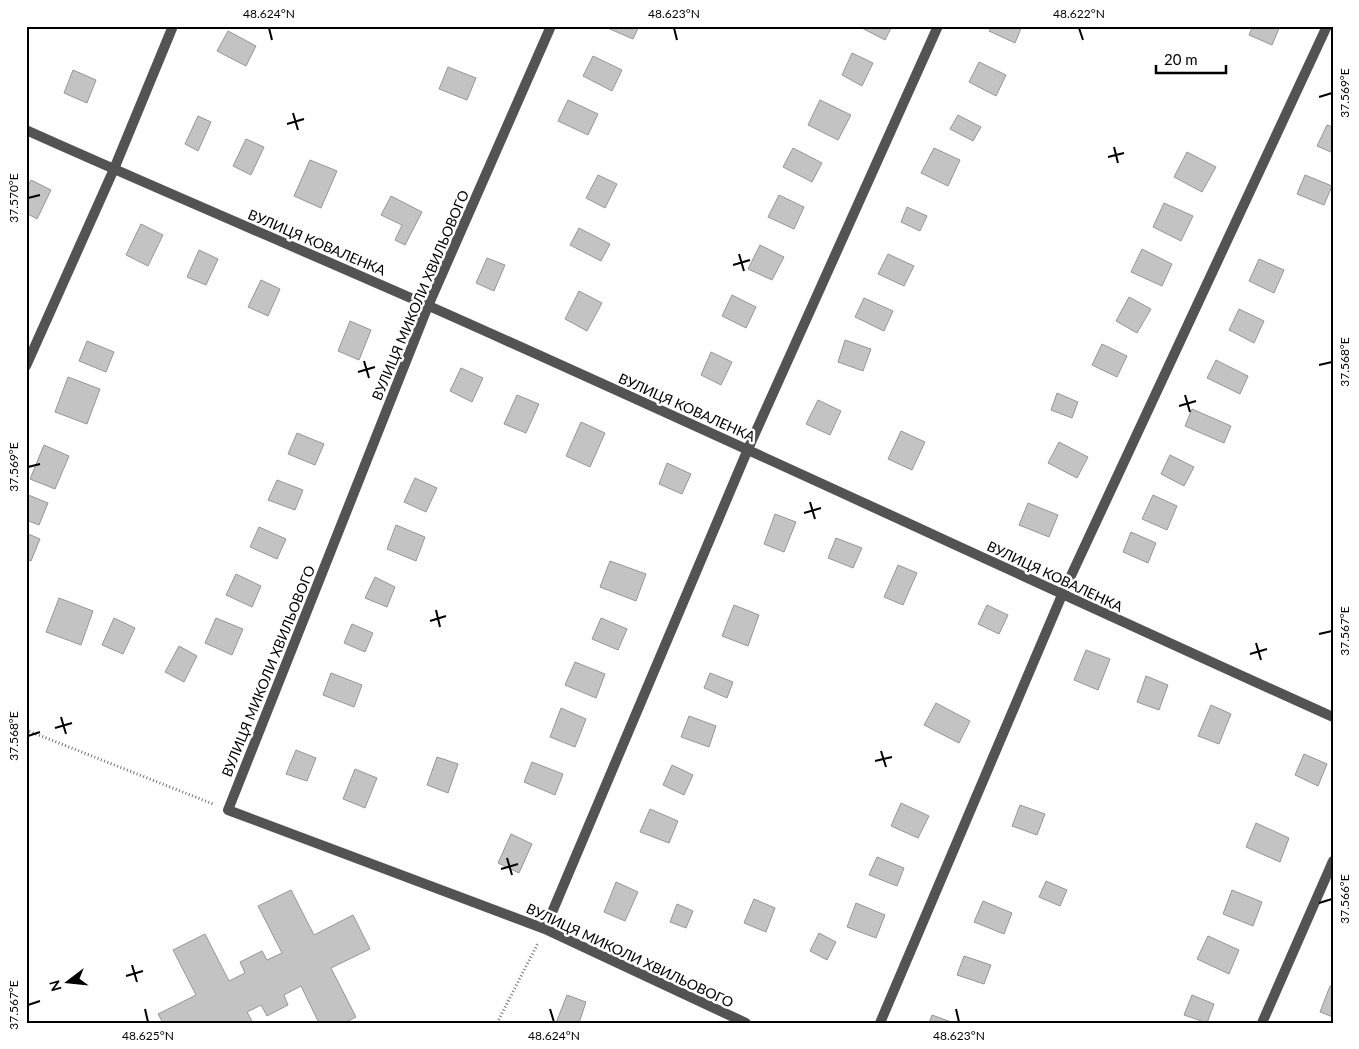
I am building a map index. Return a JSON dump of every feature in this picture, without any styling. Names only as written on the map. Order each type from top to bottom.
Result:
[{"type":"street","points":[[26,366],[114,169],[173,26]]},
{"type":"street","name":"ВУЛИЦЯ МИКОЛИ ХВИЛЬОВОГО","points":[[551,26],[428,306],[228,810],[545,929],[746,1023]]},
{"type":"street","points":[[545,929],[748,449],[938,26]]},
{"type":"street","points":[[880,1023],[1062,595],[1327,26]]},
{"type":"street","name":"ВУЛИЦЯ КОВАЛЕНКА","points":[[26,130],[748,449],[1062,595],[1333,717]]},
{"type":"street","points":[[1262,1023],[1333,860]]},
{"type":"path","points":[[26,730],[228,810]]},
{"type":"path","points":[[497,1023],[545,929]]},
{"type":"building","points":[[603,26],[639,26],[633,39]]},
{"type":"building","points":[[858,26],[892,26],[885,40]]},
{"type":"building","points":[[991,26],[1022,26],[1015,43],[989,31]]},
{"type":"building","points":[[1253,26],[1280,26],[1272,45],[1249,35]]},
{"type":"building","points":[[228,31],[256,46],[246,66],[217,51]]},
{"type":"building","points":[[852,53],[873,63],[862,86],[842,75]]},
{"type":"building","points":[[593,56],[622,70],[612,91],[583,76]]},
{"type":"building","points":[[979,62],[1006,75],[996,96],[969,82]]},
{"type":"building","points":[[448,67],[476,78],[467,100],[439,89]]},
{"type":"building","points":[[73,70],[96,80],[87,103],[64,93]]},
{"type":"building","points":[[568,100],[598,114],[588,135],[558,121]]},
{"type":"building","points":[[820,100],[851,115],[838,140],[808,125]]},
{"type":"building","points":[[958,115],[981,127],[973,141],[950,129]]},
{"type":"building","points":[[198,116],[211,122],[198,151],[185,144]]},
{"type":"building","points":[[1327,125],[1333,127],[1333,153],[1317,146]]},
{"type":"building","points":[[246,139],[264,147],[251,175],[233,166]]},
{"type":"building","points":[[793,148],[822,163],[812,182],[783,167]]},
{"type":"building","points":[[934,148],[960,160],[948,186],[921,173]]},
{"type":"building","points":[[1187,152],[1216,167],[1202,192],[1174,177]]},
{"type":"building","points":[[310,160],[337,171],[321,208],[294,196]]},
{"type":"building","points":[[598,175],[617,184],[605,208],[586,198]]},
{"type":"building","points":[[1305,175],[1332,186],[1324,205],[1297,194]]},
{"type":"building","points":[[31,180],[51,190],[37,219],[26,213],[26,189]]},
{"type":"building","points":[[779,195],[804,207],[794,229],[768,217]]},
{"type":"building","points":[[391,196],[422,212],[405,245],[395,240],[402,225],[381,215]]},
{"type":"building","points":[[1164,203],[1193,216],[1181,241],[1153,227]]},
{"type":"building","points":[[907,207],[927,216],[920,231],[901,222]]},
{"type":"building","points":[[141,224],[163,235],[148,266],[126,255]]},
{"type":"building","points":[[579,228],[610,244],[601,261],[570,245]]},
{"type":"building","points":[[760,245],[784,257],[772,280],[748,269]]},
{"type":"building","points":[[1142,249],[1172,264],[1162,286],[1131,272]]},
{"type":"building","points":[[199,250],[218,259],[206,285],[187,277]]},
{"type":"building","points":[[888,254],[914,266],[904,286],[878,274]]},
{"type":"building","points":[[487,258],[505,265],[494,291],[476,283]]},
{"type":"building","points":[[1259,259],[1284,270],[1274,293],[1249,281]]},
{"type":"building","points":[[261,280],[280,289],[268,316],[248,307]]},
{"type":"building","points":[[579,291],[602,303],[587,331],[565,319]]},
{"type":"building","points":[[732,295],[756,307],[746,328],[722,316]]},
{"type":"building","points":[[1129,297],[1151,309],[1137,333],[1116,321]]},
{"type":"building","points":[[864,298],[893,311],[884,331],[855,317]]},
{"type":"building","points":[[1239,309],[1264,321],[1254,343],[1229,330]]},
{"type":"building","points":[[350,321],[371,330],[359,360],[338,351]]},
{"type":"building","points":[[845,340],[871,349],[863,371],[838,362]]},
{"type":"building","points":[[87,341],[114,352],[106,372],[79,361]]},
{"type":"building","points":[[1102,344],[1127,356],[1117,377],[1092,365]]},
{"type":"building","points":[[711,352],[732,362],[721,385],[701,375]]},
{"type":"building","points":[[1216,360],[1248,376],[1240,394],[1207,378]]},
{"type":"building","points":[[461,368],[483,378],[472,402],[450,391]]},
{"type":"building","points":[[68,377],[100,389],[87,424],[55,412]]},
{"type":"building","points":[[1057,393],[1078,402],[1072,418],[1051,410]]},
{"type":"building","points":[[517,395],[539,404],[526,433],[504,424]]},
{"type":"building","points":[[818,400],[841,411],[830,435],[806,424]]},
{"type":"building","points":[[1192,409],[1231,426],[1224,443],[1185,426]]},
{"type":"building","points":[[581,422],[605,433],[590,467],[566,456]]},
{"type":"building","points":[[901,431],[925,442],[912,470],[888,459]]},
{"type":"building","points":[[297,433],[324,444],[315,465],[288,454]]},
{"type":"building","points":[[1059,442],[1088,457],[1077,478],[1048,463]]},
{"type":"building","points":[[44,445],[69,456],[55,489],[30,479]]},
{"type":"building","points":[[1170,455],[1194,467],[1184,486],[1161,474]]},
{"type":"building","points":[[667,463],[691,474],[682,494],[659,484]]},
{"type":"building","points":[[415,478],[437,488],[426,512],[404,502]]},
{"type":"building","points":[[277,480],[303,490],[295,510],[268,500]]},
{"type":"building","points":[[26,494],[48,503],[39,525],[26,520]]},
{"type":"building","points":[[1153,495],[1177,506],[1167,530],[1142,519]]},
{"type":"building","points":[[1028,503],[1058,515],[1049,537],[1019,525]]},
{"type":"building","points":[[775,514],[796,522],[784,552],[764,544]]},
{"type":"building","points":[[396,525],[425,537],[416,561],[387,549]]},
{"type":"building","points":[[259,527],[286,539],[277,559],[250,547]]},
{"type":"building","points":[[1131,532],[1156,543],[1148,563],[1123,552]]},
{"type":"building","points":[[26,533],[40,539],[31,561],[26,559]]},
{"type":"building","points":[[836,538],[862,548],[853,568],[828,558]]},
{"type":"building","points":[[610,561],[646,574],[636,601],[600,587]]},
{"type":"building","points":[[898,565],[917,573],[903,605],[884,597]]},
{"type":"building","points":[[236,574],[261,586],[252,607],[226,595]]},
{"type":"building","points":[[375,577],[395,587],[387,607],[365,598]]},
{"type":"building","points":[[59,598],[93,611],[81,645],[46,632]]},
{"type":"building","points":[[734,605],[759,615],[748,646],[722,636]]},
{"type":"building","points":[[987,605],[1008,615],[999,634],[978,624]]},
{"type":"building","points":[[114,618],[135,628],[123,654],[102,645]]},
{"type":"building","points":[[216,618],[243,629],[232,655],[205,643]]},
{"type":"building","points":[[601,618],[627,629],[618,650],[592,639]]},
{"type":"building","points":[[352,624],[373,633],[365,652],[344,643]]},
{"type":"building","points":[[179,646],[197,656],[184,682],[165,672]]},
{"type":"building","points":[[1086,650],[1110,659],[1098,690],[1074,680]]},
{"type":"building","points":[[575,662],[605,674],[596,698],[565,685]]},
{"type":"building","points":[[331,673],[362,685],[354,707],[323,695]]},
{"type":"building","points":[[710,673],[733,682],[727,698],[704,688]]},
{"type":"building","points":[[1146,676],[1168,685],[1159,710],[1137,702]]},
{"type":"building","points":[[936,703],[970,721],[959,743],[924,725]]},
{"type":"building","points":[[1211,705],[1231,714],[1219,744],[1198,736]]},
{"type":"building","points":[[561,708],[586,719],[575,747],[550,737]]},
{"type":"building","points":[[689,716],[716,726],[709,747],[681,737]]},
{"type":"building","points":[[296,750],[316,758],[307,781],[286,774]]},
{"type":"building","points":[[1304,754],[1327,764],[1318,786],[1295,775]]},
{"type":"building","points":[[437,757],[458,764],[448,793],[427,785]]},
{"type":"building","points":[[532,762],[563,774],[555,795],[524,782]]},
{"type":"building","points":[[672,765],[693,775],[684,795],[663,785]]},
{"type":"building","points":[[355,769],[377,778],[365,808],[343,799]]},
{"type":"building","points":[[901,803],[929,816],[918,838],[891,826]]},
{"type":"building","points":[[1020,805],[1045,814],[1037,835],[1012,826]]},
{"type":"building","points":[[650,809],[678,821],[669,843],[640,832]]},
{"type":"building","points":[[1256,823],[1289,838],[1280,862],[1246,847]]},
{"type":"building","points":[[511,834],[532,844],[519,873],[498,863]]},
{"type":"building","points":[[877,857],[904,868],[897,886],[869,875]]},
{"type":"building","points":[[1046,881],[1067,890],[1060,906],[1039,897]]},
{"type":"building","points":[[616,882],[638,892],[625,921],[604,912]]},
{"type":"building","points":[[291,890],[314,935],[353,915],[370,949],[331,968],[356,1017],[344,1023],[319,1023],[301,986],[284,995],[288,1005],[267,1016],[261,1005],[247,1012],[253,1023],[163,1023],[158,1014],[196,995],[173,950],[205,934],[229,981],[245,973],[240,962],[262,951],[267,960],[282,953],[258,906]]},
{"type":"building","points":[[1232,890],[1262,902],[1253,926],[1223,914]]},
{"type":"building","points":[[754,899],[775,908],[766,932],[744,923]]},
{"type":"building","points":[[983,901],[1012,913],[1004,934],[974,922]]},
{"type":"building","points":[[856,903],[885,915],[876,938],[847,927]]},
{"type":"building","points":[[677,904],[693,911],[686,928],[670,922]]},
{"type":"building","points":[[819,933],[836,942],[827,960],[810,951]]},
{"type":"building","points":[[1208,936],[1239,950],[1229,974],[1197,959]]},
{"type":"building","points":[[964,956],[991,965],[984,984],[957,975]]},
{"type":"building","points":[[1330,986],[1333,987],[1333,1017],[1320,1012]]},
{"type":"building","points":[[567,995],[586,1002],[579,1023],[556,1023]]},
{"type":"building","points":[[1192,995],[1214,1004],[1207,1023],[1184,1015]]},
{"type":"building","points":[[932,1015],[954,1023],[929,1023]]}]
